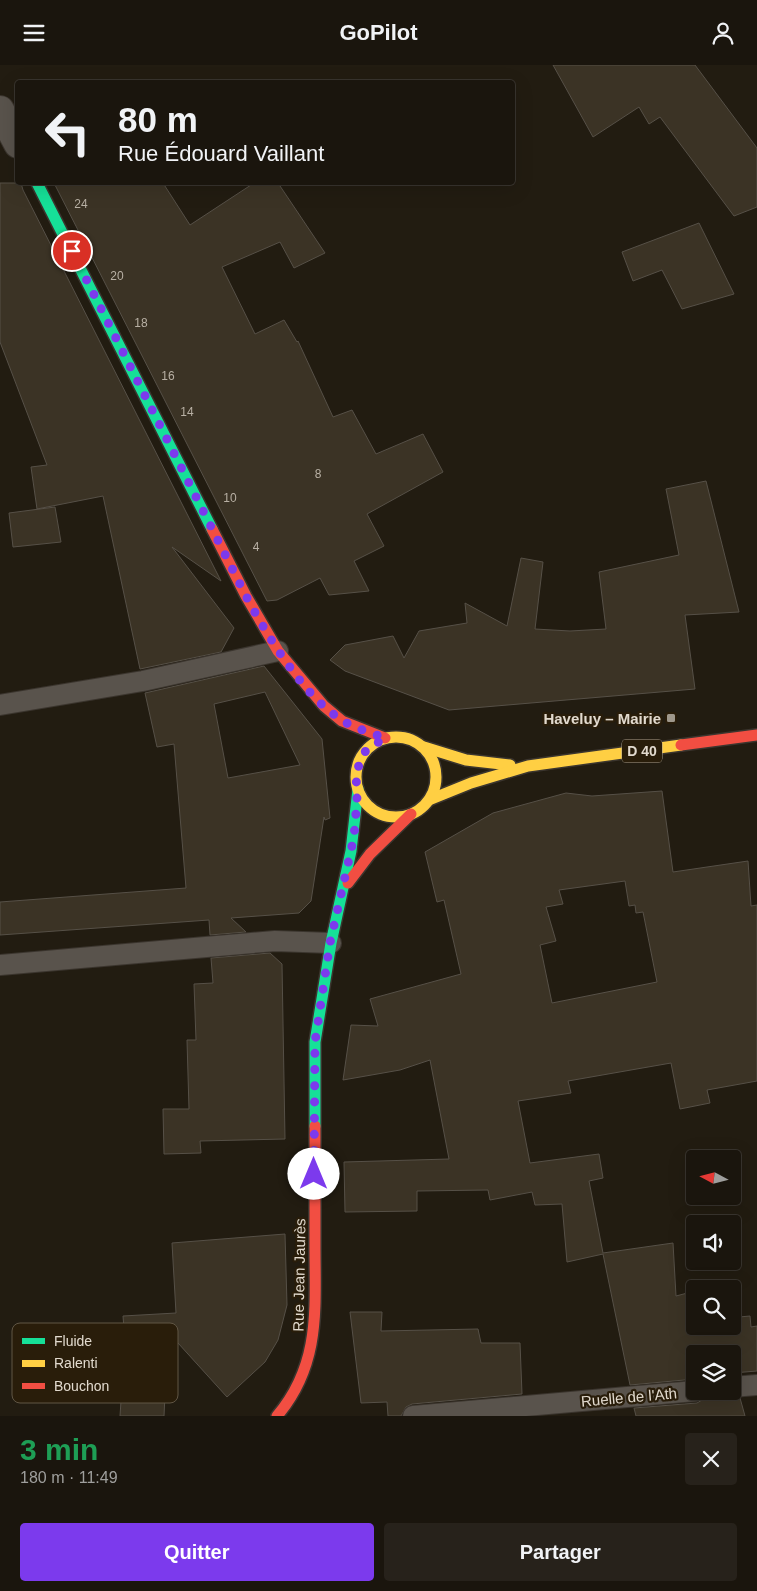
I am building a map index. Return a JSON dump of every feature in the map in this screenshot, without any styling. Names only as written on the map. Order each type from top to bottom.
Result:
[{"type":"main road","points":[[38,185],[246,596],[278,651],[324,706],[334,715],[362,730],[385,738]]},
{"type":"main road","name":"Rue Jean Jaurès","points":[[344,889],[370,854],[411,815],[421,809],[429,800],[471,783],[528,766],[757,735]]},
{"type":"main road","name":"Rue Jean Jaurès","points":[[279,1416],[300,1382],[312,1347],[314,1325],[314,1074],[319,1010],[330,943],[344,889],[354,837],[358,789],[356,772],[362,755],[370,746],[385,738],[403,737],[424,747],[466,761],[528,766]]},
{"type":"main road","points":[[424,747],[434,761],[436,773],[436,784],[429,800]]},
{"type":"main road","points":[[358,789],[367,805],[382,815],[393,817],[411,815]]},
{"type":"street","points":[[0,110],[15,138]]},
{"type":"lane","points":[[0,705],[143,681],[278,651]]},
{"type":"lane","points":[[0,965],[276,941],[330,943]]},
{"type":"lane","points":[[741,1386],[757,1385]]},
{"type":"lane","name":"Ruelle de l'Ath","points":[[413,1416],[686,1392]]},
{"type":"building","points":[[553,65],[695,65],[757,148],[757,207],[734,216],[660,117],[649,124],[639,107],[593,137]]},
{"type":"building","points":[[0,183],[15,183],[15,185],[22,185],[221,581],[172,547],[234,628],[221,652],[140,669],[103,496],[37,509],[31,467],[47,465],[0,342]]},
{"type":"building","points":[[55,185],[164,185],[190,225],[251,185],[279,185],[325,253],[294,268],[280,242],[222,267],[255,334],[284,320],[298,341],[333,417],[352,410],[376,454],[423,434],[443,472],[367,514],[384,546],[354,561],[369,591],[329,595],[320,578],[277,600],[267,601]]},
{"type":"building","points":[[699,223],[734,294],[682,309],[662,270],[633,281],[622,252]]},
{"type":"building","points":[[706,481],[739,612],[685,615],[695,689],[449,710],[345,671],[330,660],[345,645],[393,636],[404,658],[419,631],[467,623],[465,603],[507,626],[521,558],[543,562],[535,629],[570,631],[606,629],[599,572],[679,555],[666,489]]},
{"type":"building","points":[[55,507],[61,542],[13,547],[9,513]]},
{"type":"building","points":[[264,666],[322,739],[330,818],[325,820],[324,817],[311,901],[299,913],[231,918],[246,932],[210,935],[209,920],[0,935],[0,902],[186,888],[174,744],[157,747],[145,693]],"holes":[[[265,692],[300,765],[228,778],[214,704]]]},
{"type":"building","points":[[662,791],[673,872],[748,861],[751,906],[757,905],[757,1081],[707,1090],[710,1103],[680,1109],[671,1063],[568,1081],[571,1093],[518,1101],[530,1163],[599,1154],[603,1178],[589,1181],[603,1253],[673,1243],[676,1296],[686,1293],[686,1335],[741,1335],[741,1317],[750,1316],[751,1327],[757,1326],[757,1371],[741,1372],[741,1345],[686,1345],[686,1380],[630,1385],[603,1254],[567,1262],[562,1204],[535,1205],[532,1192],[490,1200],[488,1190],[417,1191],[417,1211],[345,1212],[344,1162],[449,1159],[430,1060],[400,1070],[343,1080],[351,1025],[378,1026],[370,999],[461,974],[444,900],[437,902],[425,852],[493,813],[566,793],[592,796]],"holes":[[[625,881],[629,906],[635,905],[636,913],[643,912],[657,982],[552,1003],[540,945],[556,941],[546,907],[563,904],[559,890]]]},
{"type":"building","points":[[270,953],[282,964],[285,1139],[200,1141],[201,1153],[164,1154],[163,1109],[189,1109],[187,1040],[196,1040],[194,984],[213,983],[211,958]]},
{"type":"building","points":[[285,1234],[287,1305],[278,1340],[265,1362],[227,1397],[178,1343],[178,1323],[124,1323],[123,1316],[176,1313],[172,1243]]},
{"type":"building","points":[[350,1312],[382,1312],[381,1331],[478,1329],[481,1343],[520,1343],[522,1394],[412,1404],[406,1407],[401,1416],[388,1416],[387,1402],[361,1403]]},
{"type":"building","points":[[702,1400],[741,1400],[745,1416],[636,1416],[634,1408],[697,1403]]},
{"type":"building","points":[[121,1403],[165,1403],[164,1416],[120,1416]]},
{"type":"traffic: fast","points":[[38,185],[212,529]]},
{"type":"traffic: fast","points":[[315,1126],[315,1042],[331,943],[351,851],[358,789]]},
{"type":"traffic: slow","points":[[388,737],[404,737],[425,748],[436,769],[436,777],[436,785],[425,806],[404,817],[388,817],[374,811],[362,799],[356,785],[356,769],[362,755],[374,743],[388,737]]},
{"type":"traffic: slow","points":[[429,800],[471,783],[528,766],[681,745]]},
{"type":"traffic: slow","points":[[424,747],[466,760],[510,765]]},
{"type":"traffic: jam","points":[[212,529],[246,596],[278,651],[324,706],[342,721],[385,738]]},
{"type":"traffic: jam","points":[[681,745],[757,735]]},
{"type":"traffic: jam","points":[[348,883],[370,854],[411,814]]},
{"type":"traffic: jam","points":[[277,1416],[302,1376],[308,1356],[315,1314],[315,1126]]},
{"type":"place","name":"Haveluy – Mairie","points":[[671,718]]},
{"type":"route","points":[[72,251],[258,620],[290,667],[324,706],[342,721],[385,738],[374,743],[366,750],[359,760],[356,772],[358,789],[357,811],[352,851],[330,943],[315,1042],[314,1174]]}]
